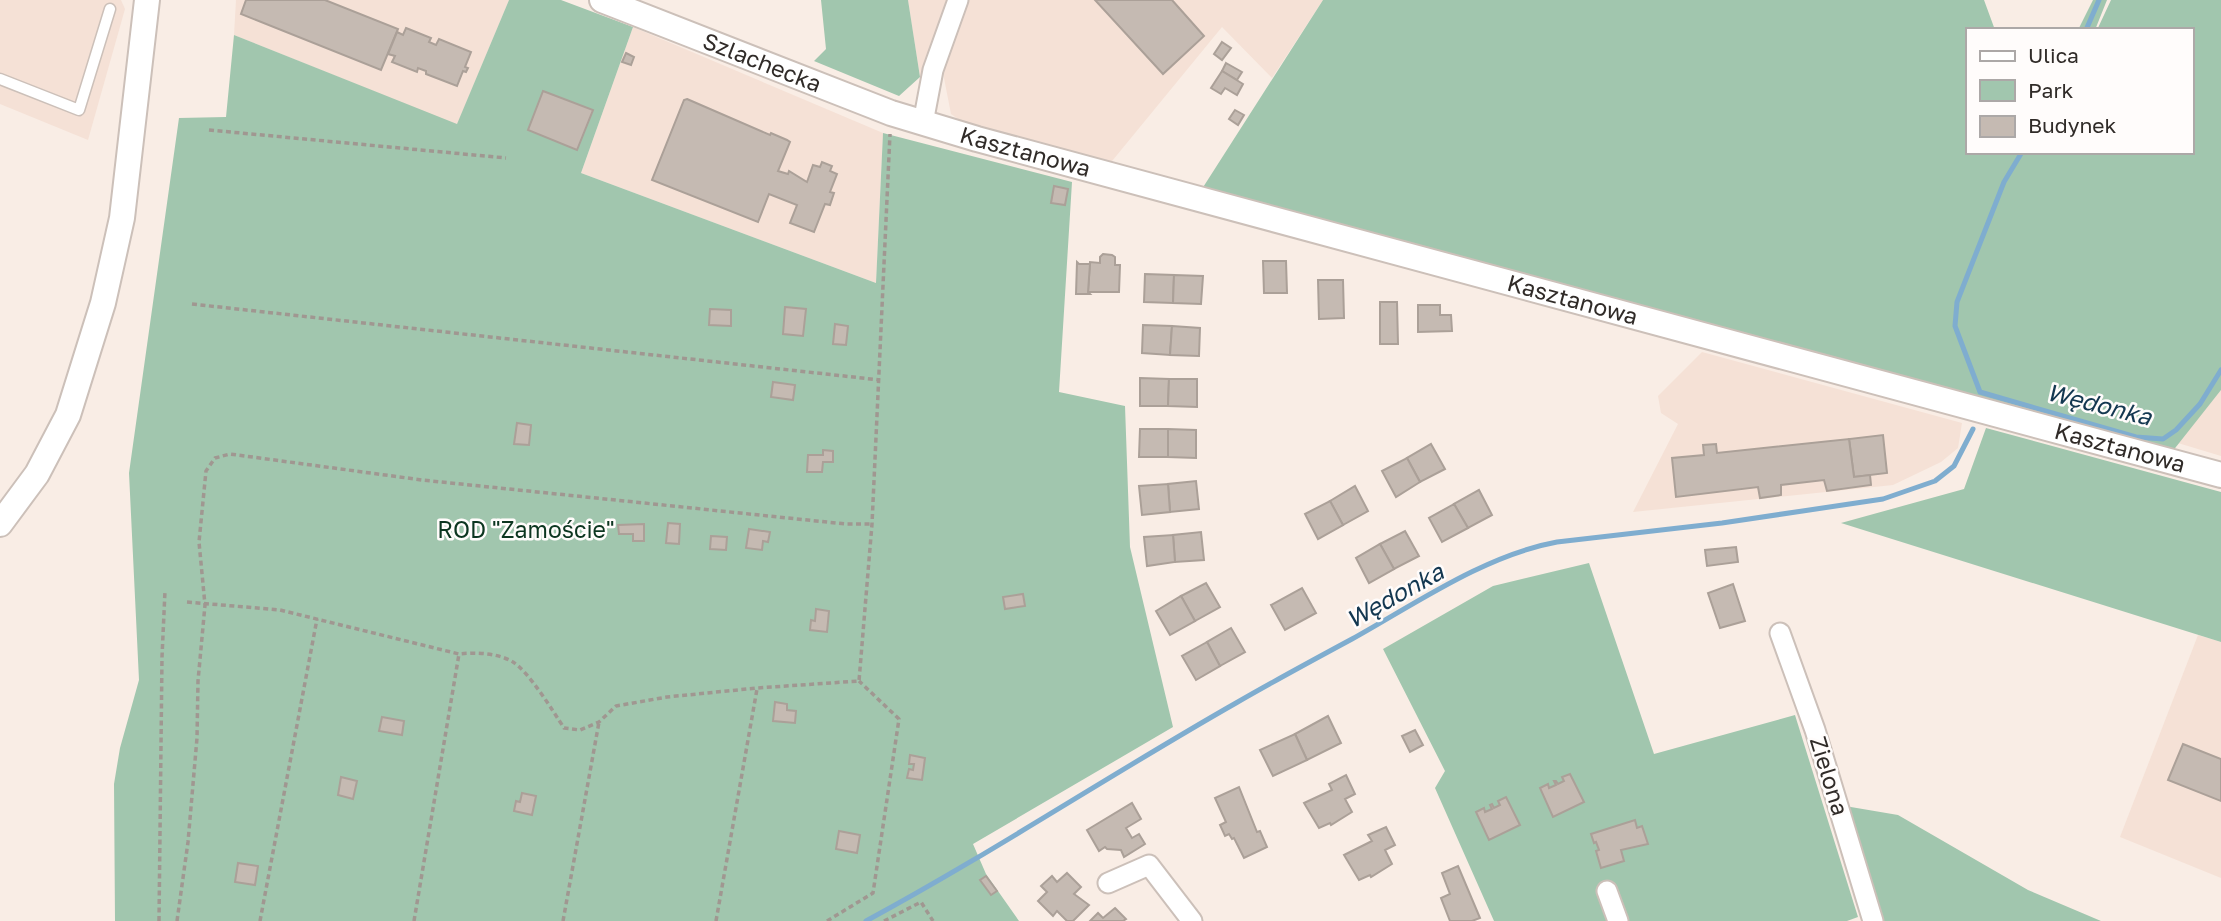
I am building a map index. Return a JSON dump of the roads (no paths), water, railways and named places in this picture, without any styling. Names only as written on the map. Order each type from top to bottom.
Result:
[{"type":"street","points":[[0,524],[37,474],[68,415],[103,303],[122,218],[147,0]]},
{"type":"street","name":"Szlachecka","points":[[602,0],[891,113],[923,123]]},
{"type":"street","points":[[923,123],[933,70],[958,0]]},
{"type":"street","name":"Kasztanowa","points":[[923,123],[1124,180],[2221,475]]},
{"type":"street","name":"Zielona","points":[[1780,633],[1815,730],[1873,921]]},
{"type":"street","points":[[1108,883],[1149,865],[1192,921]]},
{"type":"street","points":[[1607,891],[1618,921]]},
{"type":"lane","points":[[0,79],[79,110],[110,9]]},
{"type":"waterway","points":[[2087,28],[2099,0]]},
{"type":"waterway","name":"Wędonka","points":[[2021,154],[2004,182],[1957,302],[1955,326],[1980,392],[2136,437],[2163,439],[2176,430],[2200,404],[2221,370]]},
{"type":"waterway","name":"Wędonka","points":[[866,921],[1236,703],[1477,569],[1530,548],[1557,542],[1722,523],[1883,499],[1935,481],[1954,466],[1973,429]]},
{"type":"park label","name":"ROD \"Zamoście\"","points":[[526,530]]}]
